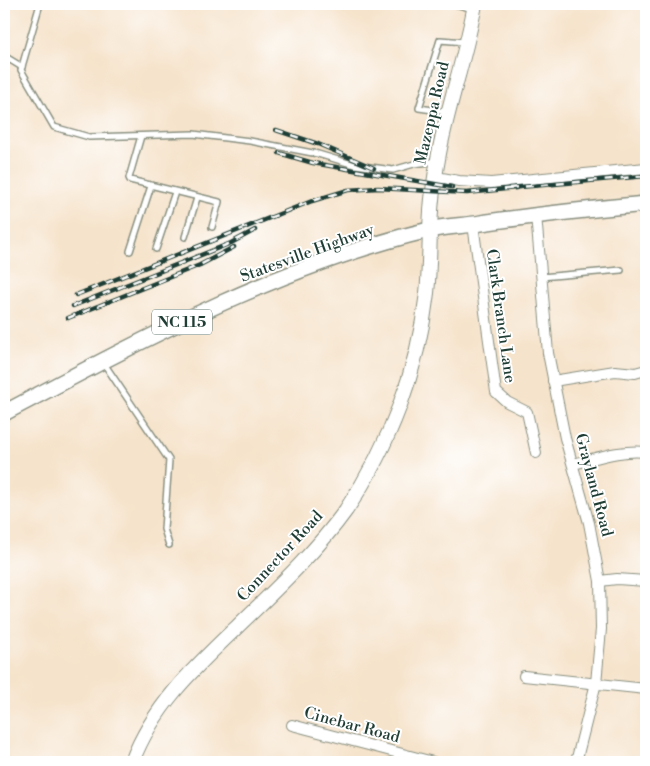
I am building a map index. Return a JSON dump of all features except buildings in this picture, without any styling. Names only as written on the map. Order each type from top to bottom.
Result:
[{"type":"main road","name":"Statesville Highway","points":[[4,413],[146,338],[303,270],[368,248],[430,230],[536,215],[646,204]]},
{"type":"street","name":"Mazeppa Road","points":[[430,230],[438,161],[447,112],[474,6]]},
{"type":"street","points":[[436,177],[491,183],[646,168]]},
{"type":"street","name":"Grayland Road","points":[[536,215],[548,354],[561,419],[590,523],[600,581],[601,629],[596,683],[576,762]]},
{"type":"street","name":"Clark Branch Lane","points":[[473,224],[496,392],[507,402],[527,412],[536,453]]},
{"type":"street","name":"Connector Road","points":[[132,762],[153,720],[179,684],[306,558],[346,510],[364,481],[400,407],[416,354],[427,290],[430,230]]},
{"type":"street","points":[[553,381],[615,371],[635,373],[646,370]]},
{"type":"street","points":[[573,464],[634,450],[646,452]]},
{"type":"street","points":[[600,581],[617,579],[646,581]]},
{"type":"street","points":[[524,676],[646,689]]},
{"type":"street","name":"Cinebar Road","points":[[292,725],[433,762]]},
{"type":"lane","points":[[40,4],[21,70],[54,127],[89,137],[193,134],[250,141],[318,154],[355,165],[393,170],[414,164],[438,161]]},
{"type":"lane","points":[[455,4],[474,6]]},
{"type":"lane","points":[[447,112],[419,108],[440,40],[466,42]]},
{"type":"lane","points":[[4,56],[22,66]]},
{"type":"lane","points":[[141,136],[129,178],[150,186],[219,202],[212,227]]},
{"type":"lane","points":[[130,251],[150,186]]},
{"type":"lane","points":[[156,249],[175,192]]},
{"type":"lane","points":[[185,236],[197,198]]},
{"type":"lane","points":[[541,277],[621,270]]},
{"type":"lane","points":[[102,361],[169,460],[164,529],[169,545]]},
{"type":"railway","points":[[276,130],[318,144],[374,168]]},
{"type":"railway","points":[[279,153],[313,163],[452,187]]},
{"type":"railway","points":[[509,188],[646,176]]},
{"type":"railway","points":[[76,295],[312,201],[348,190],[378,188],[467,193],[516,188]]},
{"type":"railway","points":[[73,306],[231,243],[255,230]]},
{"type":"railway","points":[[68,318],[200,265],[234,247]]}]
